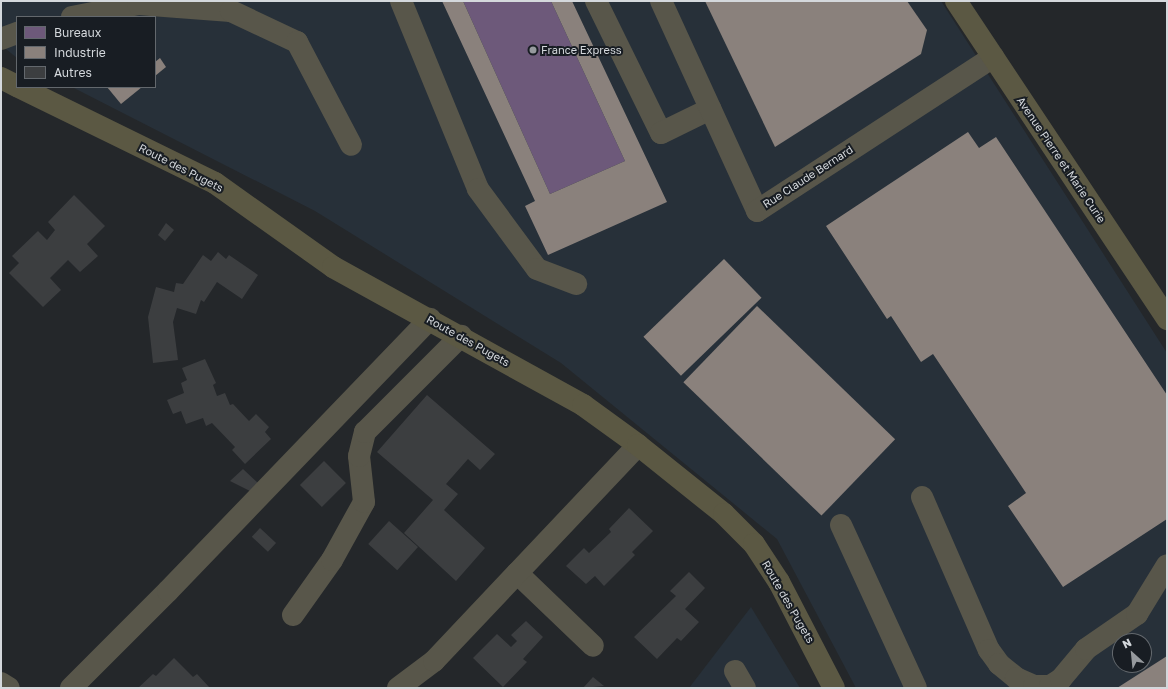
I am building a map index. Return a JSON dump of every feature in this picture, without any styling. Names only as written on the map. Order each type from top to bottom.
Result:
[{"type":"main road","name":"Avenue Pierre et Marie Curie","points":[[956,1],[1167,319]]},
{"type":"main road","name":"Route des Pugets","points":[[1,78],[16,86]]},
{"type":"main road","name":"Route des Pugets","points":[[20,88],[215,182],[333,267],[461,336],[583,405],[638,445],[724,514],[754,544],[779,582],[834,688]]},
{"type":"street","points":[[401,1],[478,189],[537,270],[576,284]]},
{"type":"street","points":[[596,1],[661,133],[710,109]]},
{"type":"street","name":"Rue Claude Bernard","points":[[661,1],[757,211],[993,57]]},
{"type":"street","points":[[77,16],[138,4],[231,11],[297,42],[351,145]]},
{"type":"street","points":[[1,39],[16,33]]},
{"type":"street","points":[[71,688],[179,580],[430,319]]},
{"type":"street","points":[[293,615],[332,560],[364,502],[359,456],[365,432],[461,336]]},
{"type":"street","points":[[398,688],[434,661],[638,445]]},
{"type":"street","points":[[922,497],[989,650],[999,664],[1016,678],[1034,686],[1050,686],[1061,679],[1086,649],[1137,614],[1167,565]]},
{"type":"street","points":[[841,525],[916,688]]},
{"type":"street","points":[[517,573],[593,646]]},
{"type":"street","points":[[1,683],[9,688]]},
{"type":"shaded area","points":[[1,1],[941,1],[1167,353],[1167,688],[856,688],[777,539],[561,363],[315,211],[74,88],[156,88],[156,16],[16,16],[16,57],[1,45]]},
{"type":"shaded area","points":[[751,607],[800,688],[689,688]]},
{"type":"building: Bureaux","points":[[463,1],[551,1],[625,161],[550,194]]},
{"type":"building: Industrie","points":[[442,1],[463,1],[550,194],[625,161],[551,1],[572,1],[667,202],[548,255],[525,206],[535,201]]},
{"type":"building: Industrie","points":[[705,1],[907,1],[927,30],[921,54],[775,147]]},
{"type":"building: Industrie","points":[[160,58],[166,67],[156,75],[156,61]]},
{"type":"building: Industrie","points":[[108,88],[141,88],[121,104]]},
{"type":"building: Industrie","points":[[968,132],[979,148],[996,137],[1167,395],[1167,519],[1063,587],[1008,506],[1026,493],[933,354],[921,362],[891,316],[887,319],[826,226]]},
{"type":"building: Industrie","points":[[724,259],[762,298],[681,376],[643,337]]},
{"type":"building: Industrie","points":[[757,306],[895,439],[821,516],[683,382]]},
{"type":"building: Industrie","points":[[1167,656],[1167,688],[1117,688],[1140,673],[1152,673],[1152,666]]},
{"type":"building: Autres","points":[[74,195],[105,226],[87,244],[98,256],[80,272],[68,260],[50,278],[61,290],[43,307],[9,273],[19,263],[12,256],[38,231],[47,240],[55,230],[48,222]]},
{"type":"building: Autres","points":[[166,223],[174,230],[165,241],[158,235]]},
{"type":"building: Autres","points":[[218,252],[226,259],[229,255],[258,275],[242,299],[217,282],[204,302],[201,300],[196,314],[177,308],[173,322],[178,360],[153,363],[148,317],[156,287],[174,292],[176,283],[183,284],[203,255],[211,261]]},
{"type":"building: Autres","points":[[205,359],[216,383],[213,385],[217,396],[225,393],[230,405],[233,404],[249,421],[256,414],[269,427],[265,432],[271,439],[245,464],[232,450],[235,447],[212,423],[206,426],[203,418],[186,424],[181,411],[173,414],[167,400],[184,393],[181,383],[187,380],[182,368]]},
{"type":"building: Autres","points":[[427,395],[495,454],[480,470],[468,459],[446,484],[458,494],[444,510],[485,548],[456,581],[404,533],[433,500],[377,452]]},
{"type":"building: Autres","points":[[324,461],[346,483],[322,507],[300,485]]},
{"type":"building: Autres","points":[[243,469],[259,484],[252,492],[230,481]]},
{"type":"building: Autres","points":[[629,508],[653,531],[632,552],[635,555],[604,586],[595,576],[586,584],[566,566],[584,548],[589,553],[611,532],[609,529]]},
{"type":"building: Autres","points":[[389,521],[418,547],[397,570],[368,544]]},
{"type":"building: Autres","points":[[260,528],[276,543],[268,552],[252,537]]},
{"type":"building: Autres","points":[[689,572],[705,588],[685,609],[699,622],[681,641],[677,638],[657,659],[634,637],[676,596],[670,591]]},
{"type":"building: Autres","points":[[526,621],[543,637],[523,659],[527,662],[503,687],[473,658],[497,634],[511,647],[517,641],[511,635]]},
{"type":"building: Autres","points":[[174,658],[193,677],[197,674],[210,688],[138,688],[153,674],[156,676]]},
{"type":"building: Autres","points":[[593,677],[604,686],[583,688]]},
{"type":"place","name":"France Express","points":[[533,50]]}]
